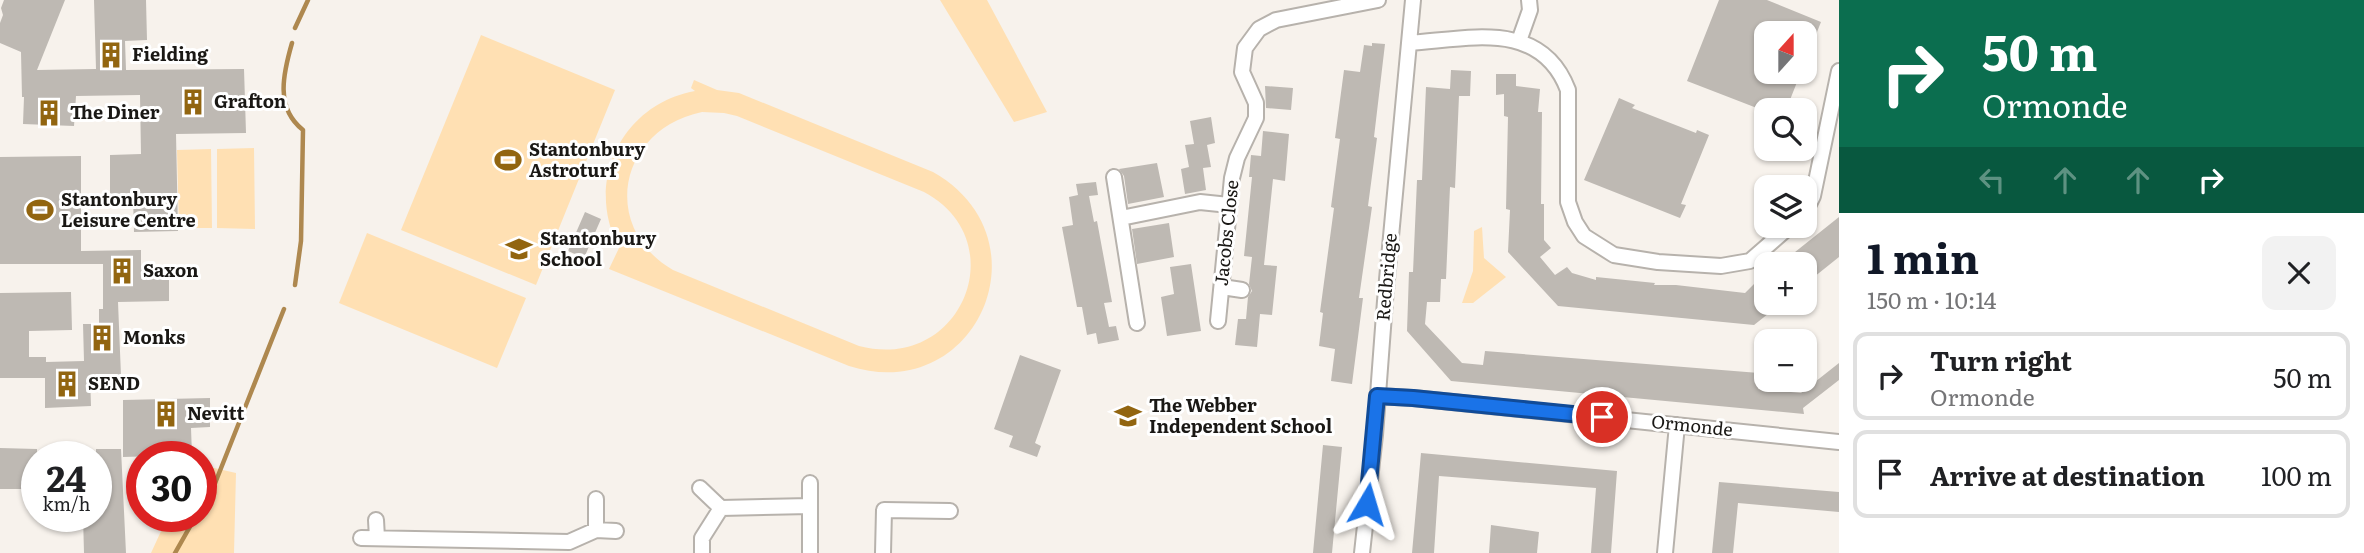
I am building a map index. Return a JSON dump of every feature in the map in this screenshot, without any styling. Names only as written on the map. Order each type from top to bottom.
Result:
[{"type":"street","name":"Jacobs Close","points":[[1218,321],[1229,205],[1237,158],[1256,118],[1256,103],[1242,72],[1245,48],[1259,29],[1276,20],[1378,0]]},
{"type":"street","name":"Redbridge","points":[[1362,553],[1375,435],[1413,0]]},
{"type":"street","points":[[1519,41],[1530,10],[1529,0]]},
{"type":"street","points":[[1410,43],[1498,37],[1519,41],[1552,62],[1563,76],[1568,90],[1568,202],[1575,222],[1584,236],[1614,255],[1658,262],[1721,266],[1750,261],[1776,238]]},
{"type":"street","points":[[1817,177],[1839,71]]},
{"type":"street","points":[[1114,177],[1138,289],[1137,323]]},
{"type":"street","points":[[1121,218],[1200,202],[1229,205]]},
{"type":"street","points":[[1222,287],[1242,290]]},
{"type":"street","name":"Ormonde","points":[[1377,396],[1839,442]]},
{"type":"street","points":[[1665,553],[1678,425]]},
{"type":"street","points":[[810,482],[810,553]]},
{"type":"street","points":[[700,488],[721,508],[810,506]]},
{"type":"street","points":[[596,499],[596,530]]},
{"type":"street","points":[[702,552],[702,538],[721,508]]},
{"type":"street","points":[[883,553],[884,510],[950,511]]},
{"type":"street","points":[[376,520],[377,538]]},
{"type":"street","points":[[361,538],[435,547],[569,542],[596,530],[616,531]]},
{"type":"shaded area","points":[[940,0],[987,0],[1047,112],[1014,122]]},
{"type":"shaded area","name":"Stantonbury Astroturf","points":[[481,35],[615,90],[536,285],[401,230]]},
{"type":"shaded area","points":[[694,80],[717,90],[739,93],[933,172],[968,201],[987,236],[992,273],[983,309],[963,340],[933,362],[894,372],[849,366],[609,269],[619,248],[609,223],[606,197],[608,173],[616,150],[630,129],[647,112],[669,99],[695,91],[691,88]],"holes":[[[702,112],[724,113],[924,192],[952,214],[967,240],[971,269],[964,297],[949,322],[925,340],[895,349],[859,346],[673,270],[650,252],[635,230],[628,206],[629,181],[637,158],[652,138],[674,122]]]},
{"type":"shaded area","points":[[254,148],[255,229],[217,228],[217,149]]},
{"type":"shaded area","points":[[211,149],[212,228],[179,228],[177,150]]},
{"type":"shaded area","points":[[1482,227],[1484,258],[1506,277],[1473,303],[1462,303],[1473,271],[1474,231]]},
{"type":"shaded area","points":[[367,233],[526,298],[497,368],[339,303]]},
{"type":"shaded area","points":[[217,469],[236,473],[234,553],[151,553],[161,532],[217,532]]},
{"type":"building","points":[[4,0],[65,0],[37,70],[96,69],[94,0],[146,0],[147,40],[125,41],[126,70],[244,69],[246,133],[176,134],[178,231],[134,232],[133,197],[110,197],[110,155],[141,154],[140,95],[76,96],[74,126],[23,124],[21,52],[0,43],[0,23],[3,15],[1,8]]},
{"type":"building","points":[[1719,0],[1767,0],[1821,22],[1817,32],[1817,21],[1754,21],[1754,84],[1796,84],[1791,98],[1754,98],[1754,107],[1687,81]]},
{"type":"building","points":[[1372,43],[1385,44],[1368,206],[1372,207],[1359,298],[1363,298],[1352,384],[1331,381],[1335,349],[1319,346],[1323,313],[1320,312],[1334,208],[1331,207],[1340,139],[1335,138],[1344,70],[1360,72],[1364,45],[1372,46]]},
{"type":"building","points":[[1451,70],[1471,71],[1470,96],[1459,96],[1455,188],[1450,187],[1446,279],[1441,279],[1440,302],[1427,302],[1425,324],[1462,363],[1483,365],[1485,351],[1754,373],[1754,392],[1801,393],[1817,392],[1817,380],[1839,363],[1839,380],[1803,408],[1804,414],[1451,381],[1407,331],[1417,180],[1422,180],[1426,87],[1450,89]]},
{"type":"building","points":[[1496,74],[1516,74],[1516,86],[1540,89],[1538,112],[1542,112],[1541,204],[1544,204],[1544,240],[1551,248],[1540,257],[1555,275],[1567,267],[1572,273],[1596,280],[1596,277],[1745,293],[1754,284],[1754,315],[1767,315],[1754,325],[1558,306],[1508,252],[1508,117],[1504,116],[1504,94],[1496,95]]},
{"type":"building","points":[[1265,86],[1293,88],[1291,110],[1266,108]]},
{"type":"building","points":[[1619,98],[1635,105],[1632,108],[1696,133],[1697,130],[1709,135],[1681,204],[1686,205],[1680,218],[1584,180]]},
{"type":"building","points":[[1211,117],[1215,143],[1207,145],[1211,167],[1203,168],[1206,190],[1185,194],[1181,169],[1189,167],[1185,145],[1194,144],[1190,121]]},
{"type":"building","points":[[1263,131],[1289,134],[1285,181],[1273,179],[1264,265],[1277,266],[1272,315],[1260,314],[1257,347],[1235,345],[1238,319],[1246,319],[1248,297],[1252,291],[1249,284],[1252,257],[1244,256],[1252,177],[1249,177],[1251,155],[1261,156]]},
{"type":"building","points":[[81,156],[81,251],[141,250],[141,267],[169,266],[169,301],[118,302],[121,376],[90,376],[91,406],[45,408],[45,378],[0,378],[0,293],[71,292],[72,330],[29,331],[29,357],[46,357],[46,362],[84,361],[83,324],[99,324],[99,309],[103,309],[103,264],[0,264],[0,157]]},
{"type":"building","points":[[1157,163],[1164,197],[1128,204],[1124,176],[1119,169]]},
{"type":"building","points":[[1096,182],[1098,195],[1089,196],[1094,222],[1097,221],[1112,302],[1104,303],[1109,327],[1116,326],[1119,340],[1098,344],[1096,333],[1087,335],[1082,307],[1077,307],[1062,227],[1073,225],[1069,197],[1078,195],[1076,184]]},
{"type":"building","points":[[585,212],[601,219],[584,258],[568,251]]},
{"type":"building","points":[[1839,217],[1839,257],[1817,275],[1817,252],[1795,252],[1813,238],[1817,238],[1817,235]]},
{"type":"building","points":[[1169,223],[1174,257],[1137,264],[1132,229]]},
{"type":"building","points":[[1191,264],[1201,331],[1167,336],[1161,297],[1174,294],[1170,267]]},
{"type":"building","points":[[1020,355],[1061,370],[1035,443],[1041,446],[1037,457],[1009,447],[1013,436],[994,429]]},
{"type":"building","name":"Nevitt","points":[[210,398],[210,427],[191,428],[191,441],[126,441],[126,457],[123,457],[123,400]]},
{"type":"building","points":[[1323,445],[1342,447],[1332,553],[1313,553]]},
{"type":"building","points":[[0,448],[21,449],[21,489],[0,489]]},
{"type":"building","points":[[112,449],[121,449],[126,553],[84,553],[83,532],[112,532]]},
{"type":"building","points":[[1421,453],[1617,471],[1611,553],[1591,553],[1596,488],[1439,476],[1434,553],[1412,553]]},
{"type":"building","points":[[1719,482],[1839,492],[1839,512],[1738,503],[1733,553],[1712,553]]},
{"type":"building","points":[[1491,525],[1539,532],[1537,553],[1489,553]]},
{"type":"waterway","points":[[295,28],[308,0]]},
{"type":"waterway","points":[[292,43],[284,78],[285,101],[294,121],[303,130],[301,241],[295,285]]},
{"type":"waterway","points":[[217,478],[284,309]]},
{"type":"waterway","points":[[175,553],[187,532]]},
{"type":"place","name":"Fielding","points":[[111,55]]},
{"type":"place","name":"Grafton","points":[[193,102]]},
{"type":"place","name":"The Diner","points":[[49,113]]},
{"type":"place","name":"Stantonbury Astroturf","points":[[508,160]]},
{"type":"place","name":"Stantonbury Leisure Centre","points":[[40,210]]},
{"type":"place","name":"Stantonbury School","points":[[519,249]]},
{"type":"place","name":"Saxon","points":[[122,271]]},
{"type":"place","name":"Monks","points":[[102,338]]},
{"type":"place","name":"SEND","points":[[67,384]]},
{"type":"place","name":"Nevitt","points":[[166,414]]},
{"type":"place","name":"The Webber Independent School","points":[[1128,416]]},
{"type":"route","points":[[1367,504],[1377,396],[1602,417]]}]
